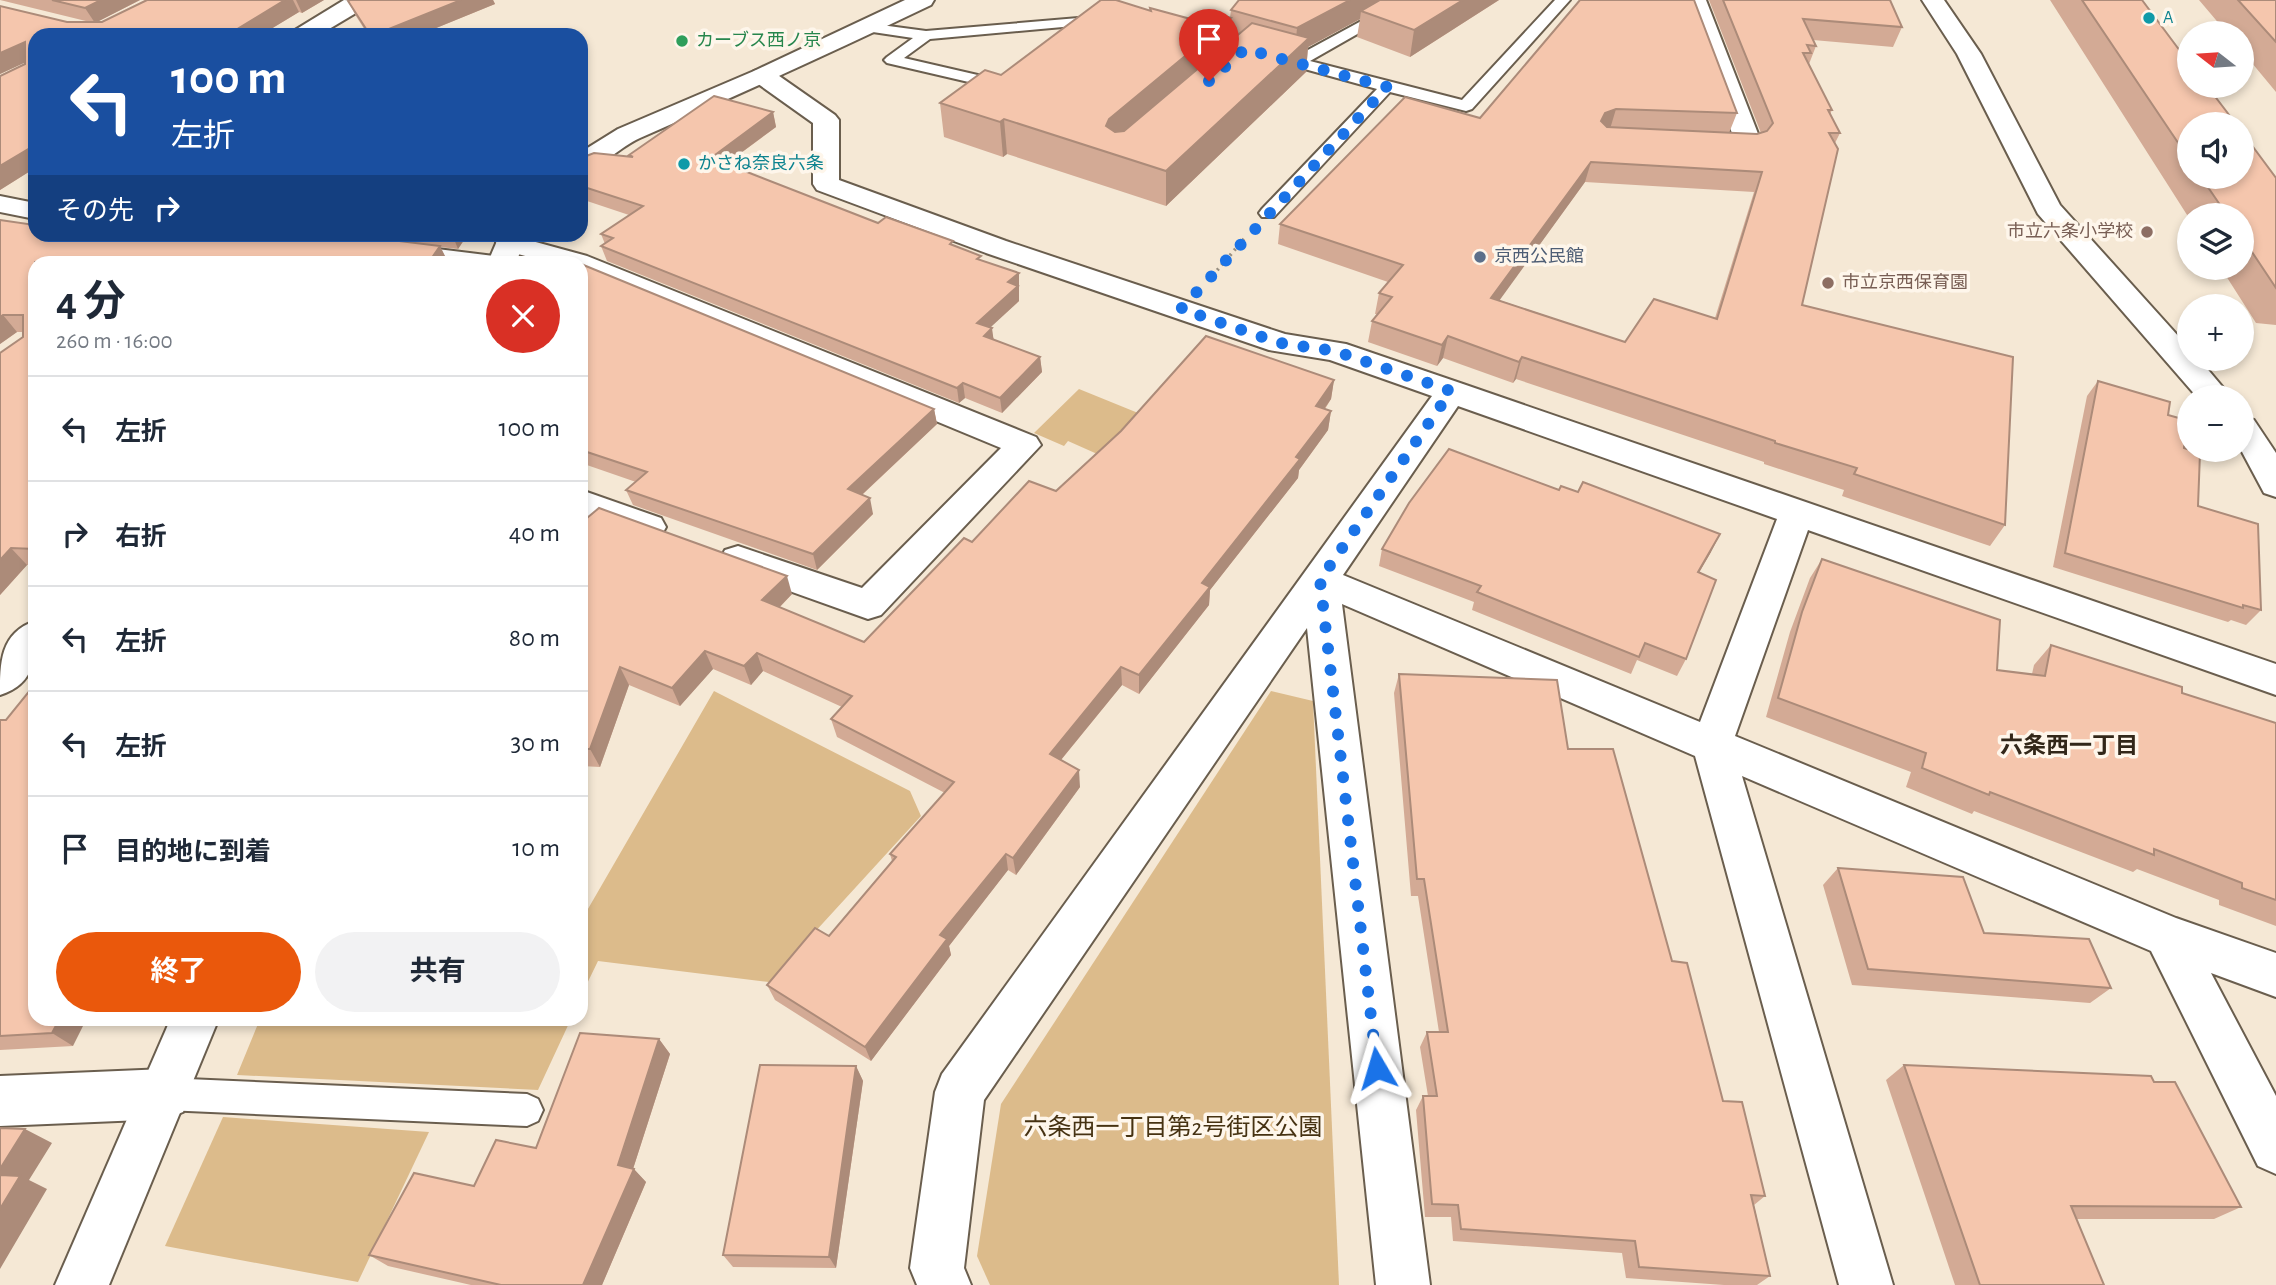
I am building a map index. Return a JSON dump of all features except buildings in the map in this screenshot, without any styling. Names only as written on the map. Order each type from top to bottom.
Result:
[{"type":"street","points":[[588,159],[627,134],[763,76],[923,0]]},
{"type":"street","points":[[1679,142],[1749,144],[1695,0]]},
{"type":"street","points":[[1933,0],[1969,54],[2048,208],[2204,385]]},
{"type":"street","points":[[315,28],[359,1]]},
{"type":"street","points":[[763,76],[826,120],[826,184],[996,247],[1280,343],[1335,351],[2276,680]]},
{"type":"street","points":[[507,250],[540,256]]},
{"type":"street","points":[[588,267],[1024,445],[868,606],[712,549]]},
{"type":"street","points":[[944,1285],[937,1268],[960,1092],[1451,391]]},
{"type":"street","points":[[2254,443],[2276,485]]},
{"type":"street","points":[[588,505],[672,535]]},
{"type":"street","points":[[1797,512],[1712,744],[1866,1285]]},
{"type":"street","points":[[1320,580],[2167,936],[2276,975]]},
{"type":"street","points":[[1320,580],[1403,1285]]},
{"type":"street","points":[[0,680],[28,645]]},
{"type":"street","points":[[2167,936],[2276,1149]]},
{"type":"street","points":[[84,1285],[192,1026]]},
{"type":"street","points":[[0,1101],[164,1094]]},
{"type":"lane","points":[[1297,62],[1410,0]]},
{"type":"lane","points":[[1258,52],[1466,106],[1563,0]]},
{"type":"lane","points":[[866,27],[926,35],[1118,18]]},
{"type":"lane","points":[[1068,37],[1091,21]]},
{"type":"lane","points":[[926,35],[892,60],[1001,87],[1012,79]]},
{"type":"lane","points":[[1268,213],[1387,87]]},
{"type":"lane","points":[[394,249],[507,250]]},
{"type":"lane","points":[[164,1094],[527,1110]]},
{"type":"path","points":[[1181,309],[1268,213]]},
{"type":"green space","points":[[1079,389],[1143,415],[1104,457],[1068,441],[1064,446],[1034,433]]},
{"type":"green space","points":[[714,691],[910,791],[921,816],[769,982],[598,961],[588,982],[588,909]]},
{"type":"green space","name":"六条西一丁目第2号街区公園","points":[[1271,691],[1313,701],[1339,1285],[990,1285],[977,1256],[1001,1104]]},
{"type":"green space","points":[[257,1026],[568,1026],[538,1090],[237,1075]]},
{"type":"green space","points":[[223,1117],[429,1132],[358,1282],[165,1246]]},
{"type":"place","name":"A","points":[[2149,18]]},
{"type":"place","name":"カーブス西ノ京","points":[[682,41]]},
{"type":"place","name":"かさね奈良六条","points":[[684,164]]},
{"type":"place","name":"市立六条小学校","points":[[2147,232]]},
{"type":"place","name":"京西公民館","points":[[1480,257]]},
{"type":"place","name":"市立京西保育園","points":[[1828,283]]},
{"type":"district","name":"六条西一丁目","points":[[2069,746]]},
{"type":"route","points":[[1209,81],[1245,49],[1387,87],[1181,309],[1280,343],[1335,351],[1451,391],[1320,580],[1377,1068]]}]
